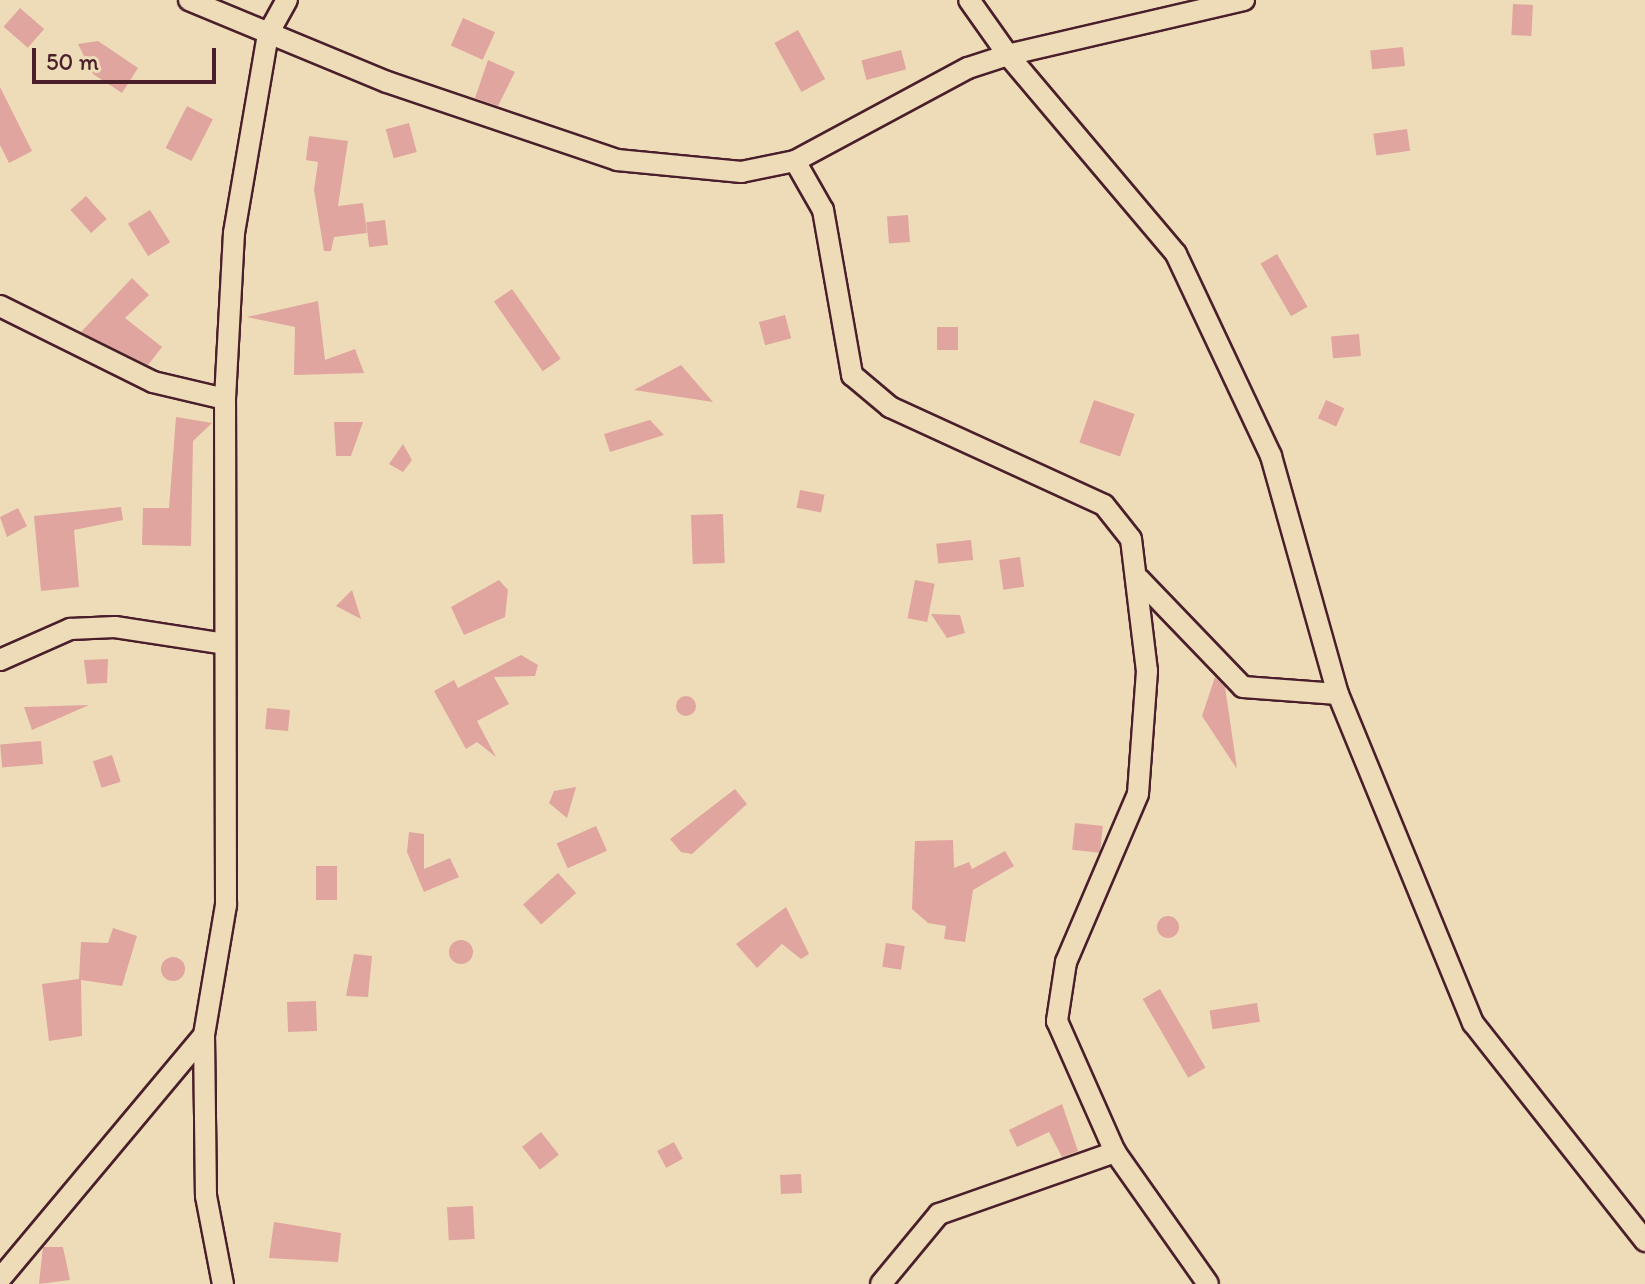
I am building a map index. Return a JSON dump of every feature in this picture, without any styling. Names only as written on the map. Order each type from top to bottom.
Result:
[{"type":"street","points":[[189,0],[268,34],[617,160],[741,172],[795,161],[968,68],[1156,8],[1244,0]]},
{"type":"street","points":[[223,1284],[206,1196],[204,1035],[226,905],[225,399],[234,233],[268,34],[287,0]]},
{"type":"street","points":[[969,0],[1008,55],[1176,254],[1271,456],[1338,694],[1473,1023],[1645,1241]]},
{"type":"street","points":[[795,161],[823,210],[852,375],[890,407],[1104,505],[1131,539],[1139,579],[1147,671],[1138,794],[1058,992],[1064,1046],[1115,1152],[1208,1284]]},
{"type":"street","points":[[0,306],[153,382],[225,399]]},
{"type":"street","points":[[1139,579],[1243,687],[1338,694]]},
{"type":"street","points":[[0,660],[70,629],[115,627],[225,644]]},
{"type":"street","points":[[0,1279],[204,1035]]},
{"type":"street","points":[[881,1284],[939,1214],[1115,1152]]},
{"type":"building","points":[[1513,4],[1533,5],[1531,36],[1511,35]]},
{"type":"building","points":[[20,8],[44,29],[28,48],[4,27]]},
{"type":"building","points":[[463,18],[495,32],[483,60],[451,45]]},
{"type":"building","points":[[798,30],[825,79],[802,92],[774,43]]},
{"type":"building","points":[[98,41],[138,68],[122,93],[93,74],[78,44]]},
{"type":"building","points":[[1403,47],[1405,66],[1372,69],[1370,50]]},
{"type":"building","points":[[901,50],[906,69],[867,80],[861,61]]},
{"type":"building","points":[[488,60],[515,72],[498,106],[475,98]]},
{"type":"building","points":[[0,87],[32,151],[9,163],[0,145]]},
{"type":"building","points":[[187,106],[213,119],[192,161],[166,148]]},
{"type":"building","points":[[409,123],[417,152],[394,158],[386,129]]},
{"type":"building","points":[[1407,129],[1410,151],[1376,156],[1373,134]]},
{"type":"building","points":[[309,136],[348,141],[338,206],[363,203],[367,233],[334,237],[331,251],[324,251],[314,190],[318,162],[306,160]]},
{"type":"building","points":[[86,196],[107,219],[91,233],[70,210]]},
{"type":"building","points":[[150,210],[170,242],[148,256],[128,224]]},
{"type":"building","points":[[908,215],[910,242],[889,243],[887,216]]},
{"type":"building","points":[[385,220],[388,245],[369,247],[366,222]]},
{"type":"building","points":[[1277,254],[1308,307],[1291,316],[1261,264]]},
{"type":"building","points":[[132,278],[149,295],[125,318],[162,347],[148,365],[81,332]]},
{"type":"building","points":[[512,289],[561,359],[543,371],[494,302]]},
{"type":"building","points":[[318,301],[325,360],[355,349],[364,373],[294,375],[295,327],[247,317]]},
{"type":"building","points":[[785,315],[791,338],[765,345],[759,322]]},
{"type":"building","points":[[937,327],[958,327],[958,350],[937,350]]},
{"type":"building","points":[[1359,334],[1361,356],[1333,358],[1331,336]]},
{"type":"building","points":[[681,365],[713,402],[634,390]]},
{"type":"building","points":[[1094,400],[1135,414],[1120,457],[1079,443]]},
{"type":"building","points":[[1326,400],[1344,408],[1336,426],[1318,418]]},
{"type":"building","points":[[176,417],[212,423],[193,441],[191,546],[142,545],[143,508],[169,508]]},
{"type":"building","points":[[650,420],[664,435],[610,452],[604,434]]},
{"type":"building","points":[[334,422],[363,422],[351,456],[336,456]]},
{"type":"building","points":[[403,444],[412,460],[403,472],[389,464]]},
{"type":"building","points":[[800,490],[825,495],[821,512],[797,508]]},
{"type":"building","points":[[121,507],[123,520],[74,530],[79,587],[41,591],[34,516]]},
{"type":"building","points":[[18,508],[27,526],[7,537],[0,517]]},
{"type":"building","points":[[723,514],[725,563],[693,564],[691,515]]},
{"type":"building","points":[[971,540],[973,560],[938,564],[936,544]]},
{"type":"building","points":[[1020,557],[1024,587],[1003,590],[999,560]]},
{"type":"building","points":[[499,580],[508,590],[505,617],[464,635],[451,607]]},
{"type":"building","points":[[915,580],[935,584],[927,622],[908,618]]},
{"type":"building","points":[[352,590],[361,619],[336,606]]},
{"type":"building","points":[[931,614],[960,615],[965,633],[947,638]]},
{"type":"building","points":[[521,655],[538,665],[535,676],[494,677],[509,704],[477,721],[496,757],[477,742],[466,749],[434,691],[454,680],[458,688]]},
{"type":"building","points":[[108,659],[107,683],[87,684],[84,660]]},
{"type":"building","points":[[1215,677],[1225,687],[1237,769],[1202,716]]},
{"type":"building","points":[[686,696],[693,699],[696,706],[693,713],[686,716],[679,713],[676,706],[679,699]]},
{"type":"building","points":[[89,705],[32,730],[24,707]]},
{"type":"building","points":[[267,708],[290,710],[288,731],[265,729]]},
{"type":"building","points":[[41,741],[43,764],[2,767],[0,745]]},
{"type":"building","points":[[112,755],[121,782],[102,788],[93,761]]},
{"type":"building","points":[[576,787],[567,818],[549,803],[554,791]]},
{"type":"building","points":[[735,789],[747,804],[692,854],[681,852],[670,839]]},
{"type":"building","points":[[1075,823],[1103,826],[1100,853],[1072,850]]},
{"type":"building","points":[[596,826],[607,851],[568,868],[557,843]]},
{"type":"building","points":[[409,832],[424,834],[424,869],[450,858],[459,877],[424,892],[407,852]]},
{"type":"building","points":[[953,840],[954,868],[969,862],[972,869],[1005,851],[1014,866],[973,890],[965,942],[944,939],[946,926],[928,923],[912,909],[915,841]]},
{"type":"building","points":[[316,866],[337,866],[337,900],[316,900]]},
{"type":"building","points":[[558,873],[576,893],[541,925],[523,904]]},
{"type":"building","points":[[786,907],[809,954],[801,959],[782,944],[757,968],[736,944]]},
{"type":"building","points":[[1168,916],[1176,919],[1179,927],[1176,935],[1168,938],[1160,935],[1157,927],[1160,919]]},
{"type":"building","points":[[113,928],[137,936],[122,986],[81,980],[82,1036],[49,1041],[42,984],[79,979],[81,942],[108,943]]},
{"type":"building","points":[[461,940],[472,947],[473,952],[466,963],[461,964],[450,957],[449,952],[456,941]]},
{"type":"building","points":[[886,943],[905,946],[901,970],[882,967]]},
{"type":"building","points":[[354,954],[372,956],[368,997],[346,996]]},
{"type":"building","points":[[173,957],[182,960],[185,969],[182,978],[173,981],[164,978],[161,969],[164,960]]},
{"type":"building","points":[[1160,989],[1206,1068],[1188,1078],[1143,999]]},
{"type":"building","points":[[316,1001],[317,1031],[288,1032],[287,1002]]},
{"type":"building","points":[[1257,1003],[1260,1022],[1213,1029],[1210,1011]]},
{"type":"building","points":[[1062,1104],[1078,1151],[1062,1157],[1049,1132],[1017,1147],[1009,1130]]},
{"type":"building","points":[[541,1132],[559,1155],[540,1170],[522,1147]]},
{"type":"building","points":[[674,1142],[683,1159],[666,1168],[657,1151]]},
{"type":"building","points":[[801,1174],[802,1193],[781,1194],[780,1175]]},
{"type":"building","points":[[473,1206],[475,1239],[449,1240],[447,1207]]},
{"type":"building","points":[[274,1222],[341,1233],[338,1262],[269,1258]]},
{"type":"building","points":[[43,1247],[63,1247],[70,1280],[39,1284]]}]
